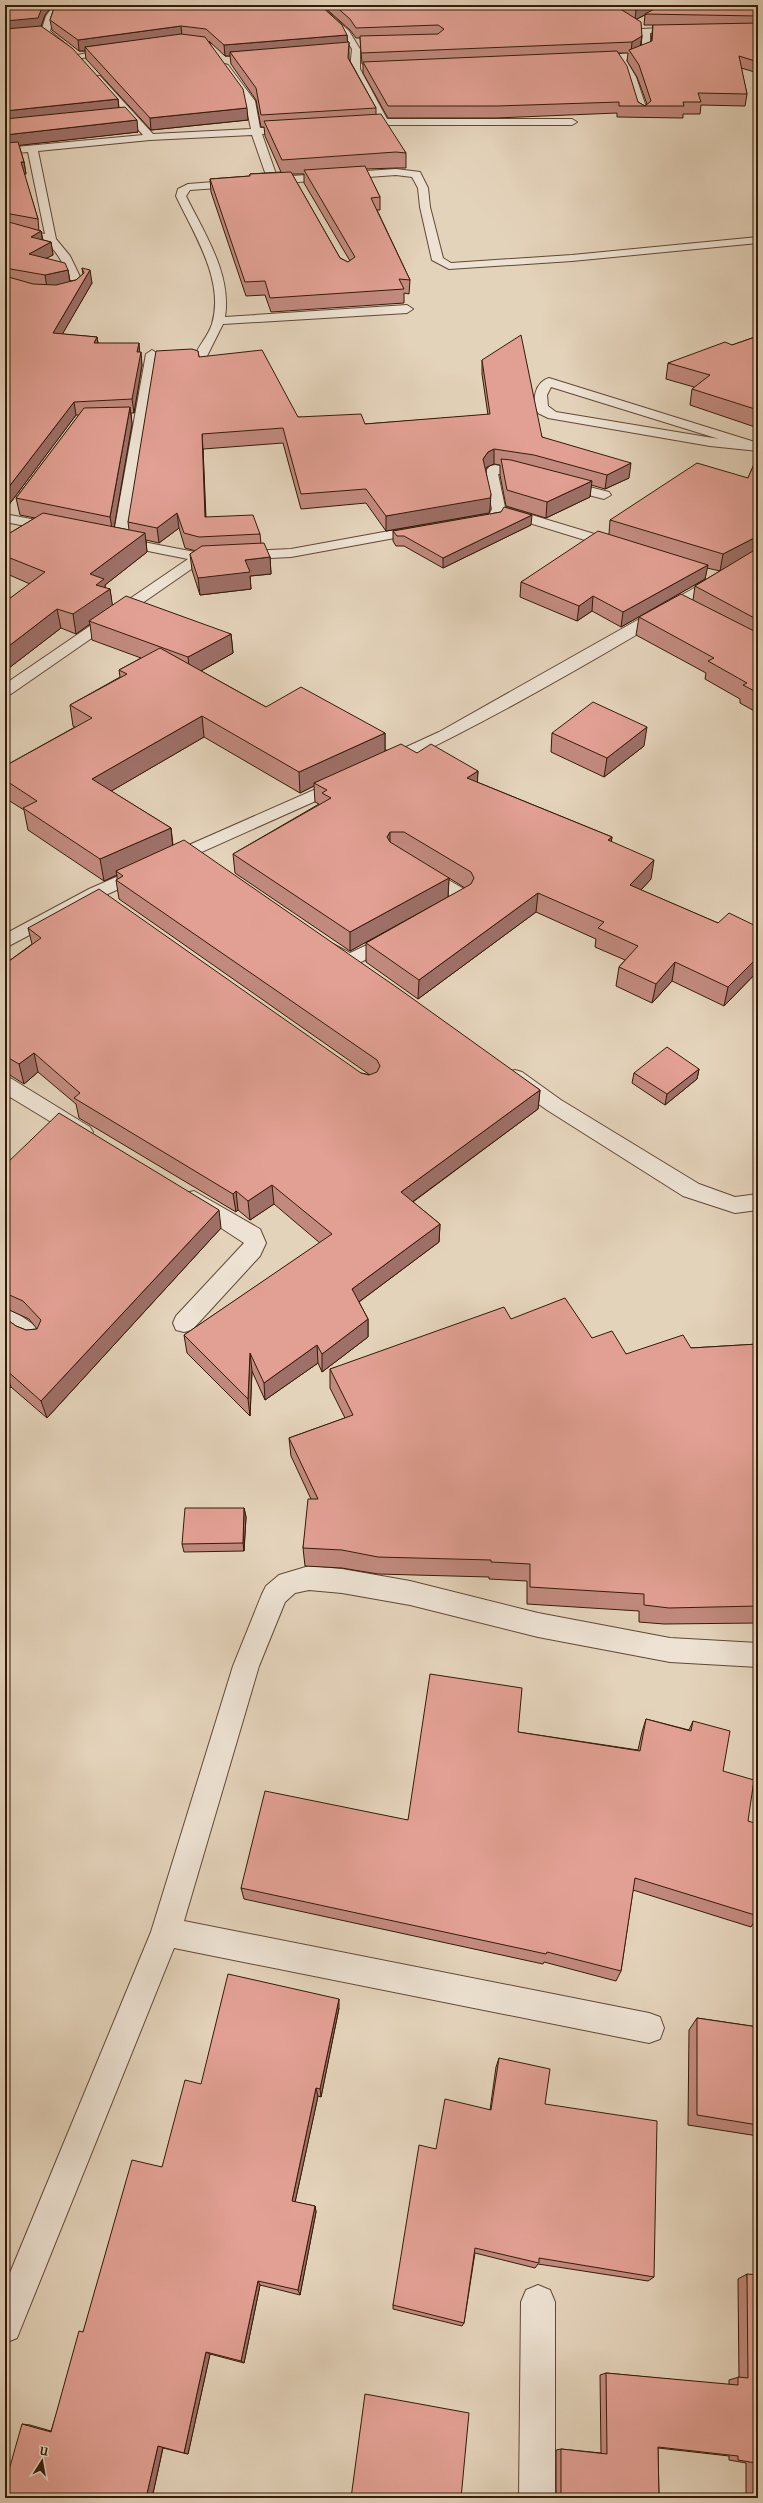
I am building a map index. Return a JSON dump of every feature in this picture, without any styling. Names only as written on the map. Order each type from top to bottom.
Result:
[{"type":"street","points":[[58,5],[50,16],[42,32],[77,56],[150,136]]},
{"type":"street","points":[[315,5],[346,33],[359,69],[384,122],[392,135]]},
{"type":"street","points":[[634,26],[645,31],[689,30]]},
{"type":"street","points":[[579,60],[633,56],[647,49],[645,31]]},
{"type":"street","points":[[352,47],[368,43]]},
{"type":"street","points":[[77,56],[124,49]]},
{"type":"street","points":[[619,58],[625,64],[643,113]]},
{"type":"street","points":[[229,60],[221,61],[250,101],[256,131],[273,181]]},
{"type":"street","points":[[116,115],[130,114]]},
{"type":"street","points":[[356,126],[380,125],[384,122],[572,122]]},
{"type":"street","points":[[5,151],[150,136],[302,129]]},
{"type":"street","points":[[5,285],[40,294],[57,294],[78,285],[63,250],[51,238],[32,148]]},
{"type":"street","points":[[408,161],[423,188],[425,207],[438,260],[449,266],[572,258],[758,240]]},
{"type":"street","points":[[199,360],[203,347],[215,332],[221,309],[218,279],[181,196],[183,189],[188,187],[273,181],[298,184],[396,172],[416,174]]},
{"type":"street","points":[[5,229],[51,238]]},
{"type":"street","points":[[219,321],[407,309]]},
{"type":"street","points":[[120,541],[152,354]]},
{"type":"street","points":[[549,382],[758,447],[710,442],[553,415],[544,410],[540,398],[542,388],[549,382]]},
{"type":"street","points":[[126,418],[141,418]]},
{"type":"street","points":[[455,523],[495,517],[499,509],[491,473],[495,469],[510,470],[604,495]]},
{"type":"street","points":[[7,518],[18,506]]},
{"type":"street","points":[[499,509],[632,550]]},
{"type":"street","points":[[7,518],[74,532]]},
{"type":"street","points":[[24,535],[43,525]]},
{"type":"street","points":[[104,538],[200,557],[291,553],[440,526]]},
{"type":"street","points":[[374,768],[445,735],[685,607],[714,575],[758,556]]},
{"type":"street","points":[[5,691],[200,557]]},
{"type":"street","points":[[5,942],[95,893],[197,856],[353,777]]},
{"type":"street","points":[[410,864],[463,896],[462,900],[429,918]]},
{"type":"street","points":[[95,893],[115,907]]},
{"type":"street","points":[[350,962],[409,929]]},
{"type":"street","points":[[318,940],[369,976]]},
{"type":"street","points":[[496,1065],[554,1105],[691,1190],[735,1205],[758,1202]]},
{"type":"street","points":[[5,1084],[98,1141]]},
{"type":"street","points":[[178,1190],[252,1235],[255,1243],[252,1250],[184,1323]]},
{"type":"street","points":[[5,1318],[34,1339]]},
{"type":"street","points":[[5,2326],[166,1932],[246,1666],[275,1594],[288,1583],[309,1578],[342,1581],[410,1593],[538,1625],[670,1650],[758,1655]]},
{"type":"street","points":[[166,1932],[649,2028]]},
{"type":"street","points":[[537,2498],[538,2302]]},
{"type":"building","points":[[5,5],[43,5],[38,18],[5,21]]},
{"type":"building","points":[[55,5],[320,5],[342,25],[347,35],[224,45],[206,29],[181,26],[78,40],[50,20]]},
{"type":"building","points":[[334,5],[614,5],[641,22],[642,36],[632,42],[361,53],[360,36],[438,34],[444,29],[438,25],[356,28],[350,19]]},
{"type":"building","points":[[628,5],[645,5],[636,10]]},
{"type":"building","points":[[662,5],[758,5],[758,16],[645,14]]},
{"type":"building","points":[[758,23],[758,62],[739,56],[747,94],[698,93],[701,102],[683,102],[684,106],[645,106],[651,101],[639,65],[629,50],[652,41],[653,25]]},
{"type":"building","points":[[41,26],[72,48],[118,99],[5,111],[5,29]]},
{"type":"building","points":[[181,34],[205,37],[243,89],[247,108],[150,118],[85,47]]},
{"type":"building","points":[[349,42],[348,58],[376,108],[261,115],[256,88],[230,52]]},
{"type":"building","points":[[617,51],[627,66],[638,102],[645,106],[619,106],[619,102],[497,106],[388,106],[363,62]]},
{"type":"building","points":[[125,107],[137,120],[5,135],[5,119]]},
{"type":"building","points":[[381,114],[406,153],[396,152],[282,160],[264,121]]},
{"type":"building","points":[[18,142],[24,162],[21,162],[38,219],[5,213],[5,143]]},
{"type":"building","points":[[365,166],[380,197],[371,198],[410,280],[399,279],[404,289],[270,298],[265,281],[245,282],[210,179],[250,176],[250,174],[291,172],[340,258],[348,262],[355,257],[304,170]]},
{"type":"building","points":[[5,221],[41,231],[31,237],[51,242],[29,254],[65,263],[68,270],[45,275],[5,268]]},
{"type":"building","points":[[82,268],[90,270],[53,333],[97,337],[94,343],[139,343],[137,352],[141,352],[132,399],[74,402],[5,492],[5,276],[33,284],[56,285],[76,280],[84,273]]},
{"type":"building","points":[[521,335],[542,437],[631,463],[607,475],[534,455],[494,449],[488,452],[483,459],[491,494],[490,498],[386,516],[366,489],[301,494],[283,428],[202,434],[205,517],[253,515],[260,534],[199,537],[184,533],[177,513],[157,528],[128,522],[156,351],[192,349],[198,351],[199,357],[262,350],[298,417],[361,414],[365,424],[490,414],[482,360]]},
{"type":"building","points":[[758,336],[758,410],[692,389],[710,375],[668,363],[725,342],[732,345]]},
{"type":"building","points":[[130,407],[110,517],[16,498],[84,408]]},
{"type":"building","points":[[758,455],[758,536],[723,554],[610,520],[697,463],[748,478]]},
{"type":"building","points":[[501,459],[511,460],[592,481],[547,502],[507,490]]},
{"type":"building","points":[[504,507],[532,515],[443,558],[404,536],[397,536],[393,531],[501,512]]},
{"type":"building","points":[[43,513],[145,533],[90,574],[104,579],[96,585],[110,589],[73,614],[57,609],[5,649],[5,602],[45,572],[5,556],[5,536]]},
{"type":"building","points":[[598,531],[708,565],[623,612],[593,596],[579,606],[521,582]]},
{"type":"building","points":[[264,543],[270,557],[245,560],[250,572],[198,578],[190,554],[202,546]]},
{"type":"building","points":[[758,548],[758,620],[695,586]]},
{"type":"building","points":[[681,594],[758,633],[758,693],[743,685],[747,683],[708,661],[714,658],[639,617]]},
{"type":"building","points":[[126,596],[231,634],[188,657],[89,621]]},
{"type":"building","points":[[160,648],[266,707],[301,687],[385,733],[299,772],[202,716],[92,779],[171,828],[100,859],[23,808],[37,801],[5,780],[5,766],[92,718],[70,705],[127,674],[119,670]]},
{"type":"building","points":[[593,702],[647,727],[607,758],[552,733]]},
{"type":"building","points":[[401,744],[417,753],[431,744],[478,771],[467,778],[612,837],[608,840],[654,860],[630,885],[718,923],[729,913],[758,927],[758,957],[728,987],[675,962],[656,984],[619,967],[638,946],[598,928],[604,922],[538,893],[419,980],[366,943],[471,884],[474,878],[471,872],[404,832],[390,832],[387,837],[390,842],[449,878],[350,932],[233,854],[331,798],[322,793],[327,790],[314,783]]},
{"type":"building","points":[[184,840],[402,991],[540,1090],[401,1192],[440,1224],[352,1289],[368,1319],[322,1354],[317,1345],[264,1383],[250,1353],[248,1399],[184,1335],[332,1234],[272,1185],[248,1201],[236,1191],[233,1194],[74,1098],[80,1093],[34,1053],[19,1064],[5,1056],[5,964],[41,938],[28,928],[99,889],[361,1073],[369,1075],[377,1072],[380,1066],[377,1060],[116,880],[123,876],[116,871]]},
{"type":"building","points":[[667,1047],[699,1069],[667,1094],[634,1073]]},
{"type":"building","points":[[59,1113],[219,1210],[41,1401],[5,1369],[5,1318],[16,1326],[26,1330],[37,1329],[41,1320],[23,1301],[5,1293],[5,1165]]},
{"type":"building","points":[[565,1298],[592,1338],[612,1331],[626,1354],[683,1335],[691,1348],[758,1344],[758,1606],[669,1608],[644,1605],[644,1594],[530,1587],[530,1564],[491,1562],[491,1560],[378,1557],[342,1550],[303,1548],[308,1499],[318,1499],[289,1438],[353,1415],[330,1369],[504,1307],[511,1319]]},
{"type":"building","points":[[185,1508],[244,1508],[243,1543],[182,1544]]},
{"type":"building","points":[[430,1674],[522,1688],[518,1732],[640,1751],[646,1719],[691,1731],[693,1721],[730,1731],[723,1771],[754,1780],[748,1821],[758,1824],[758,1916],[635,1878],[621,1971],[547,1952],[546,1954],[241,1888],[265,1791],[408,1820]]},
{"type":"building","points":[[228,1974],[339,1999],[320,2089],[316,2088],[292,2201],[315,2206],[298,2290],[258,2281],[241,2361],[206,2352],[184,2453],[158,2446],[146,2498],[5,2498],[5,2484],[22,2424],[51,2432],[79,2331],[83,2332],[132,2160],[162,2167],[185,2080],[201,2084]]},
{"type":"building","points":[[697,2018],[758,2027],[758,2125],[697,2115]]},
{"type":"building","points":[[499,2058],[550,2069],[545,2104],[657,2121],[654,2277],[539,2258],[539,2263],[475,2248],[464,2323],[393,2305],[419,2145],[436,2149],[445,2099],[491,2110]]},
{"type":"building","points":[[747,2274],[758,2275],[758,2498],[756,2498],[756,2463],[738,2460],[738,2456],[658,2447],[659,2498],[561,2498],[561,2449],[607,2454],[606,2373],[738,2385],[738,2377],[748,2378]]},
{"type":"building","points":[[365,2394],[469,2413],[461,2498],[351,2498]]}]
